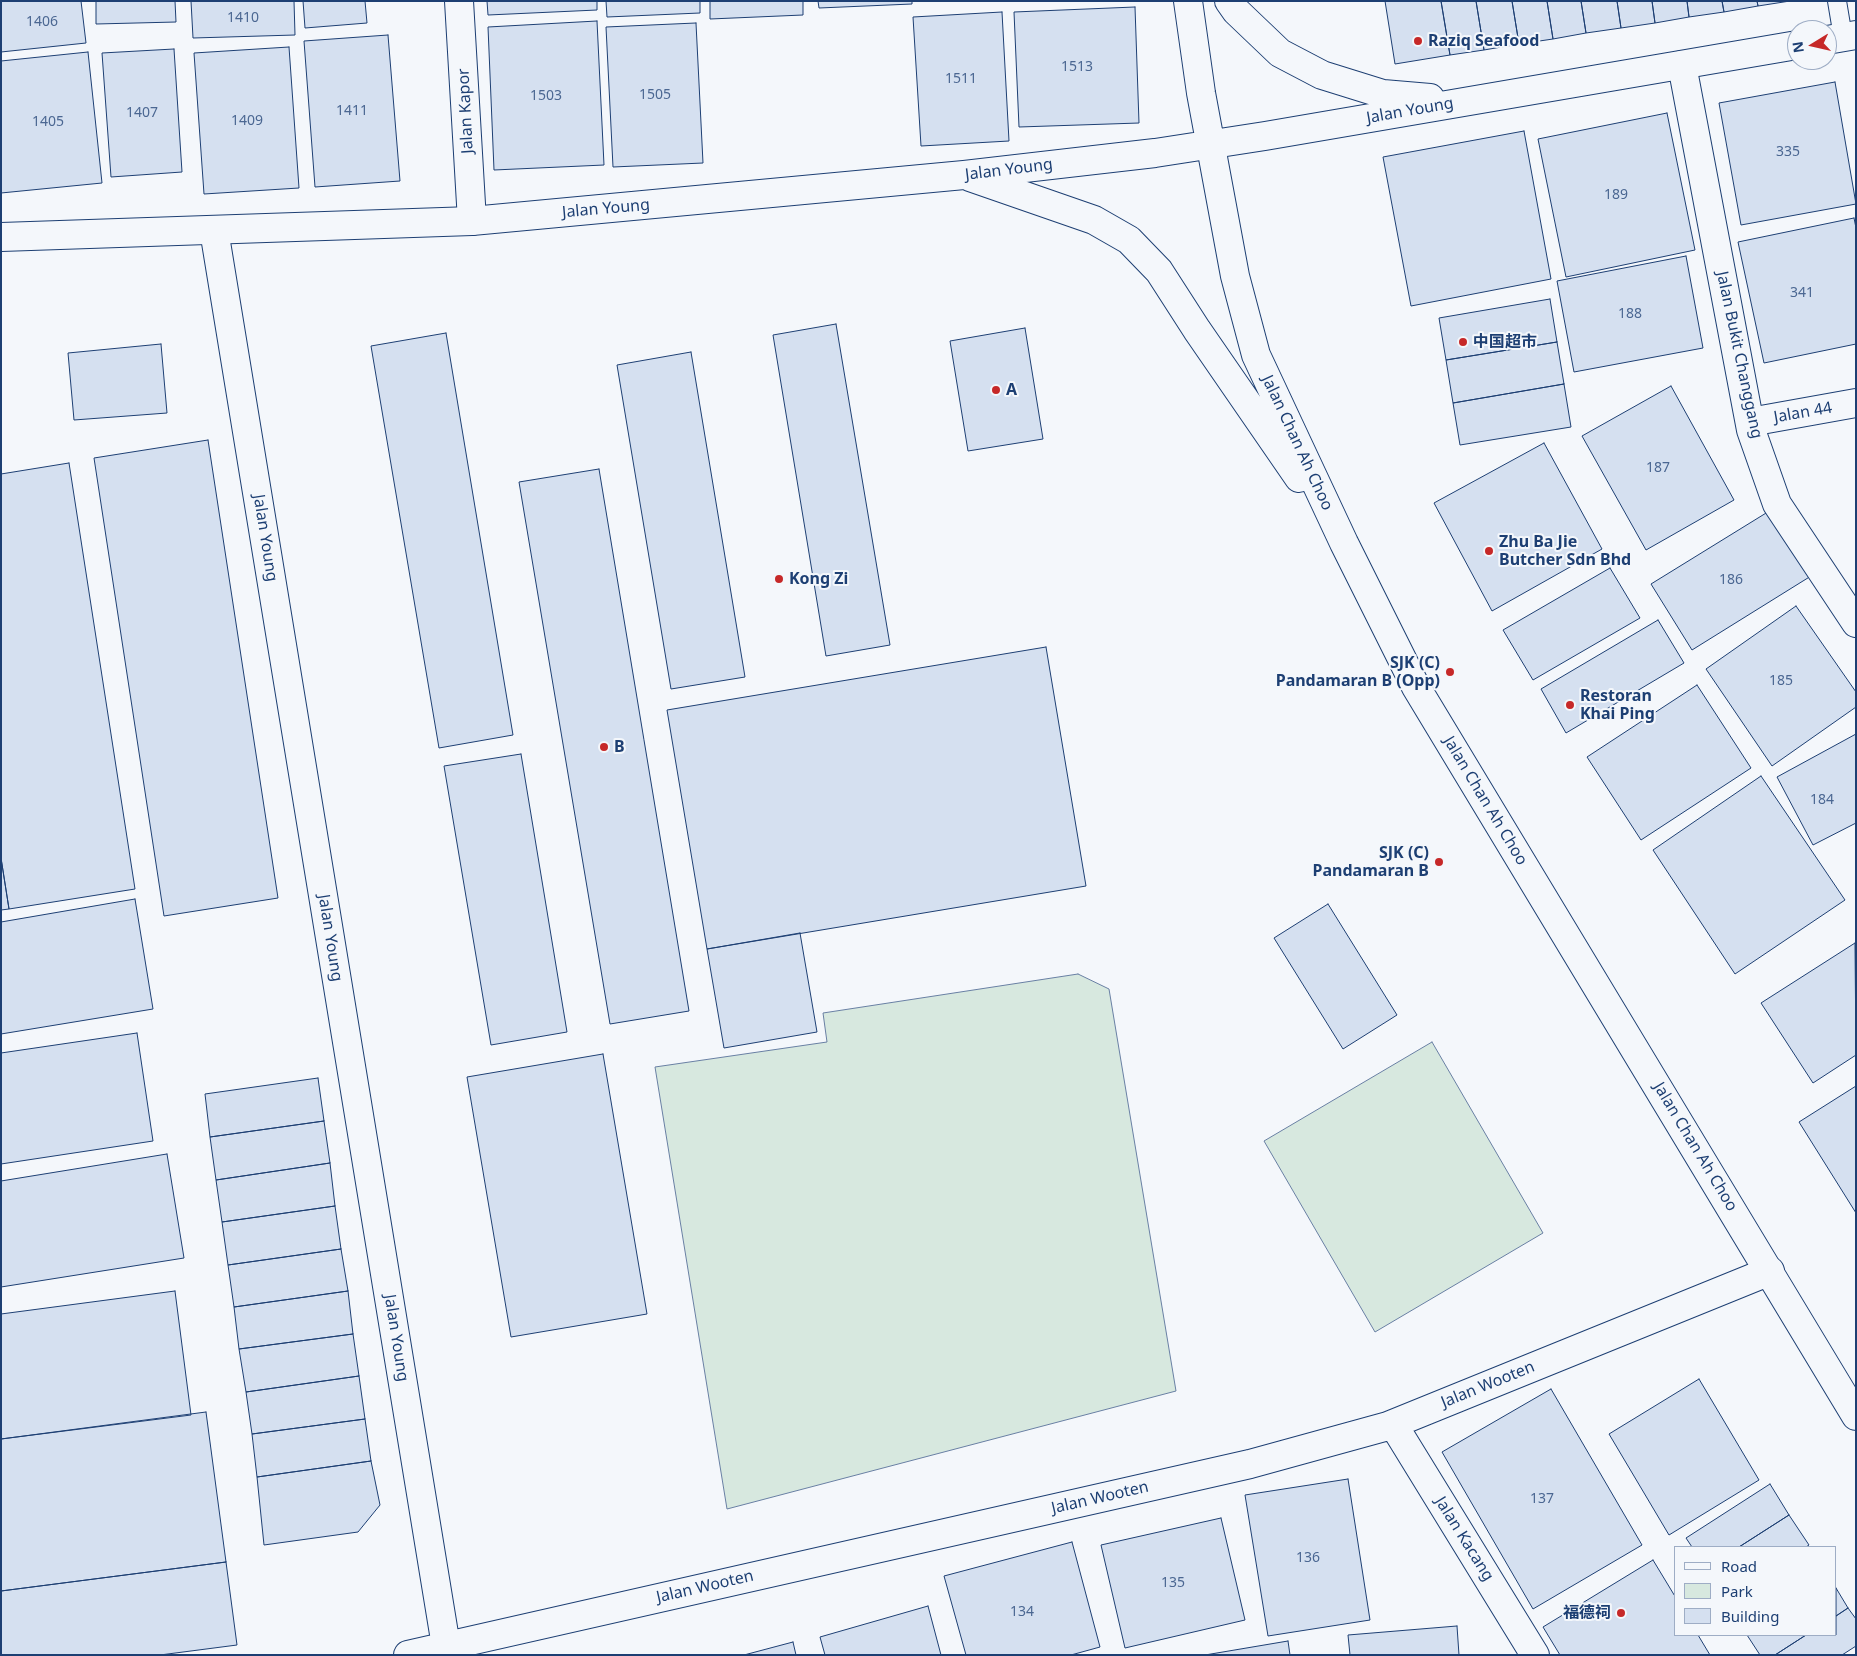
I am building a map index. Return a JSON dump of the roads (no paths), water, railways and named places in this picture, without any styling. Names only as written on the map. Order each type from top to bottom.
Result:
[{"type":"street","name":"Jalan Kapor","points":[[459,1],[472,221]]},
{"type":"street","name":"Jalan Chan Ah Choo","points":[[1188,1],[1201,93],[1235,276],[1256,355],[1344,543],[1416,688],[1856,1416]]},
{"type":"street","points":[[1229,1],[1236,11],[1280,53],[1322,75],[1383,94],[1467,101]]},
{"type":"street","name":"Jalan Young","points":[[1,237],[472,221],[964,175],[1154,153],[1787,47]]},
{"type":"street","name":"Jalan Bukit Changgang","points":[[1682,65],[1750,422],[1777,504],[1856,623]]},
{"type":"street","points":[[964,175],[1094,220],[1129,240],[1159,271],[1344,543]]},
{"type":"street","name":"Jalan Young","points":[[214,230],[446,1646]]},
{"type":"street","name":"Jalan 44","points":[[1750,422],[1856,403]]},
{"type":"street","name":"Jalan Wooten","points":[[408,1655],[1250,1464],[1392,1424],[1770,1271]]},
{"type":"street","name":"Jalan Kacang","points":[[1392,1424],[1535,1655]]},
{"type":"street","points":[[508,1655],[517,1629]]},
{"type":"lane","points":[[1837,1],[1842,37]]},
{"type":"place","name":"Raziq Seafood","points":[[1418,41]]},
{"type":"place","name":"中国超市","points":[[1463,342]]},
{"type":"place","name":"A","points":[[996,390]]},
{"type":"place","name":"Zhu Ba Jie Butcher Sdn Bhd","points":[[1489,551]]},
{"type":"place","name":"Kong Zi","points":[[779,579]]},
{"type":"place","name":"SJK (C) Pandamaran B (Opp)","points":[[1450,672]]},
{"type":"place","name":"Restoran Khai Ping","points":[[1570,705]]},
{"type":"place","name":"B","points":[[604,747]]},
{"type":"place","name":"SJK (C) Pandamaran B","points":[[1439,862]]},
{"type":"place","name":"福德祠","points":[[1621,1613]]}]
